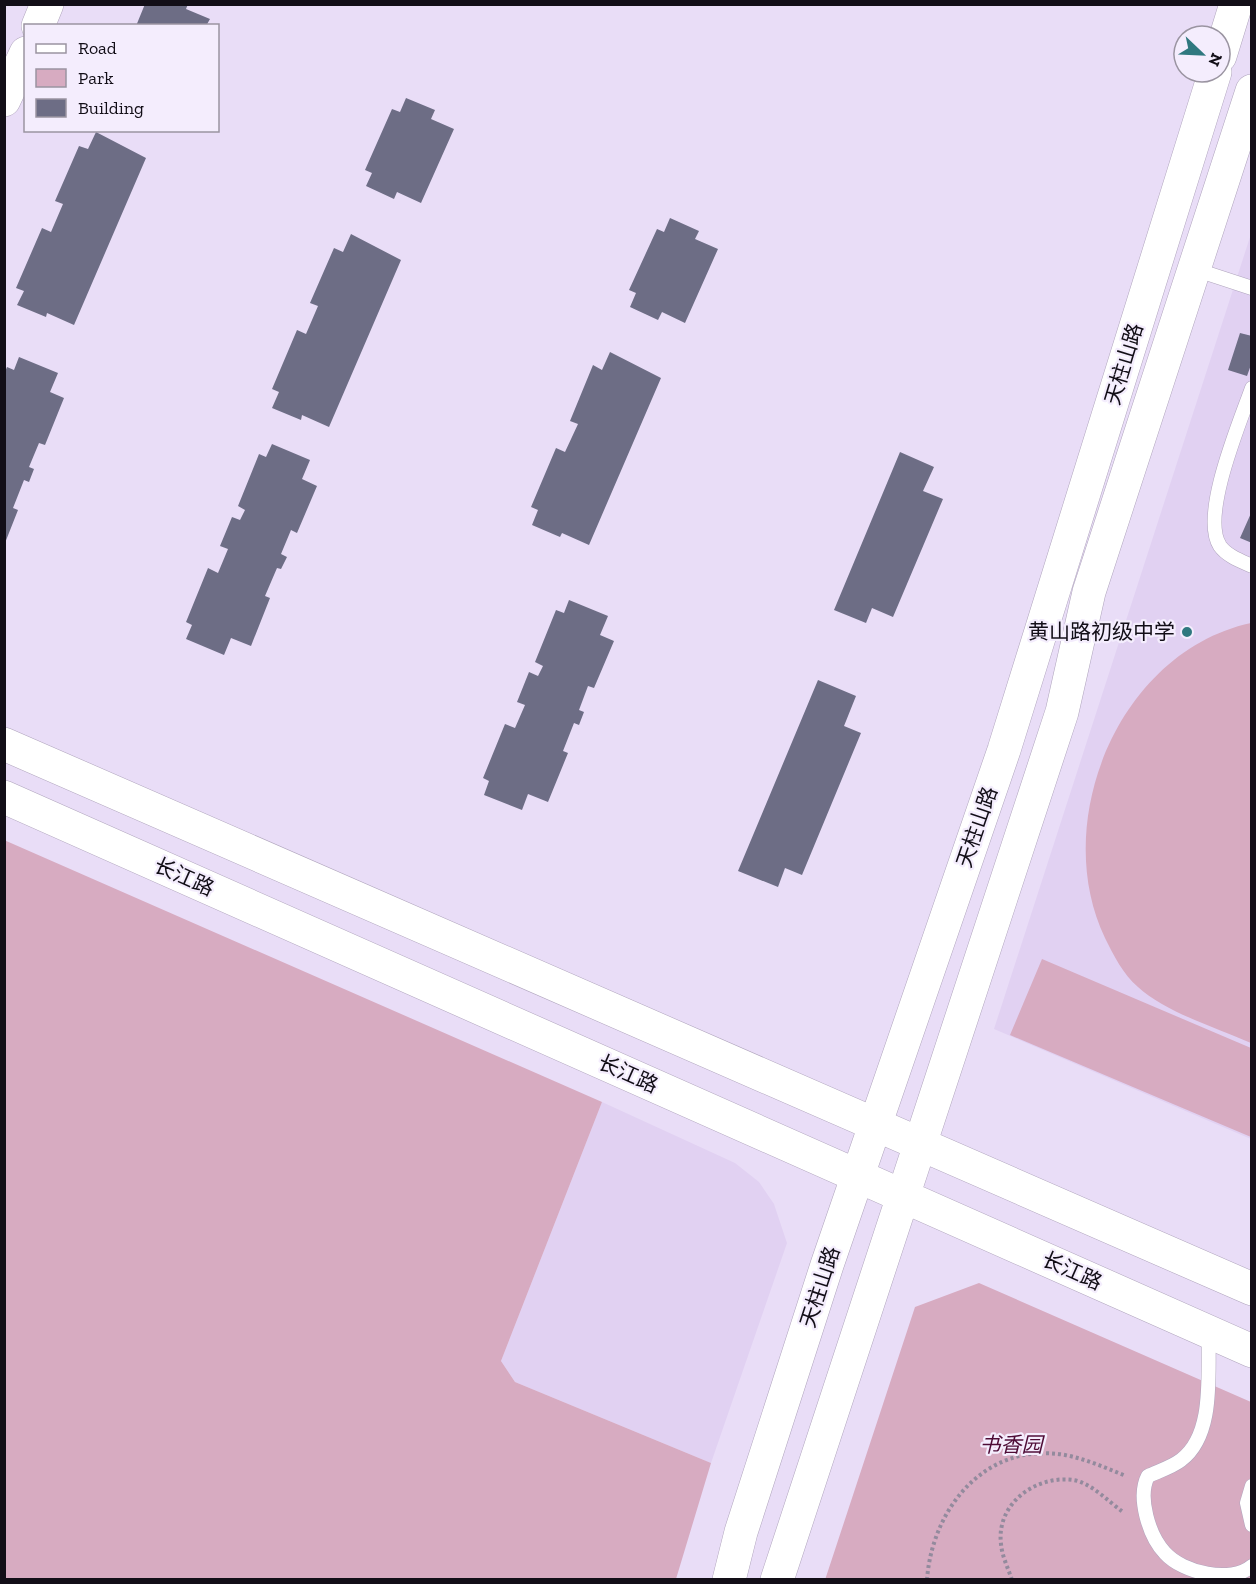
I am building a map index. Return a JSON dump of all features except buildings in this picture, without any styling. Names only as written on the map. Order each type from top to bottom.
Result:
[{"type":"street","points":[[39,24],[47,4]]},
{"type":"street","points":[[1230,24],[1236,4]]},
{"type":"street","points":[[4,100],[24,57]]},
{"type":"street","name":"天柱山路","points":[[729,1580],[741,1532],[858,1176],[1004,750],[1211,84]]},
{"type":"street","name":"天柱山路","points":[[777,1580],[1062,712],[1089,592],[1194,269],[1246,129],[1251,91]]},
{"type":"street","points":[[4,744],[1251,1289]]},
{"type":"street","name":"长江路","points":[[4,797],[1251,1351]]},
{"type":"lane","points":[[1194,269],[1251,288]]},
{"type":"lane","points":[[1251,388],[1214,504],[1214,528],[1221,547],[1236,559],[1251,566]]},
{"type":"lane","points":[[1209,1332],[1202,1429],[1192,1450],[1180,1461],[1148,1476],[1142,1488],[1150,1526],[1163,1552],[1178,1565],[1216,1579],[1235,1577],[1251,1566]]},
{"type":"lane","points":[[1251,1486],[1246,1503],[1251,1525]]},
{"type":"path","points":[[927,1580],[928,1558],[947,1509],[963,1488],[1003,1462],[1023,1455],[1065,1455],[1144,1483]]},
{"type":"path","points":[[1012,1580],[1003,1553],[1001,1529],[1012,1504],[1033,1486],[1072,1480],[1083,1483],[1127,1515],[1150,1526]]},
{"type":"shaded area","name":"黄山路初级中学","points":[[1251,234],[1251,1139],[994,1029]]},
{"type":"shaded area","points":[[602,1102],[735,1163],[759,1182],[774,1204],[787,1243],[711,1463],[515,1382],[501,1361]]},
{"type":"green space","points":[[1252,623],[1251,1043],[1162,1004],[1138,987],[1128,976],[1115,958],[1105,938],[1090,892],[1086,843],[1092,794],[1108,747],[1132,704],[1165,668],[1205,640]]},
{"type":"green space","points":[[4,840],[602,1102],[501,1361],[515,1382],[711,1463],[676,1579],[5,1579]]},
{"type":"green space","points":[[1042,959],[1251,1048],[1251,1137],[1010,1035]]},
{"type":"green space","name":"书香园","points":[[979,1283],[1251,1402],[1251,1579],[825,1580],[915,1307]]},
{"type":"place","name":"黄山路初级中学","points":[[1187,632]]}]
